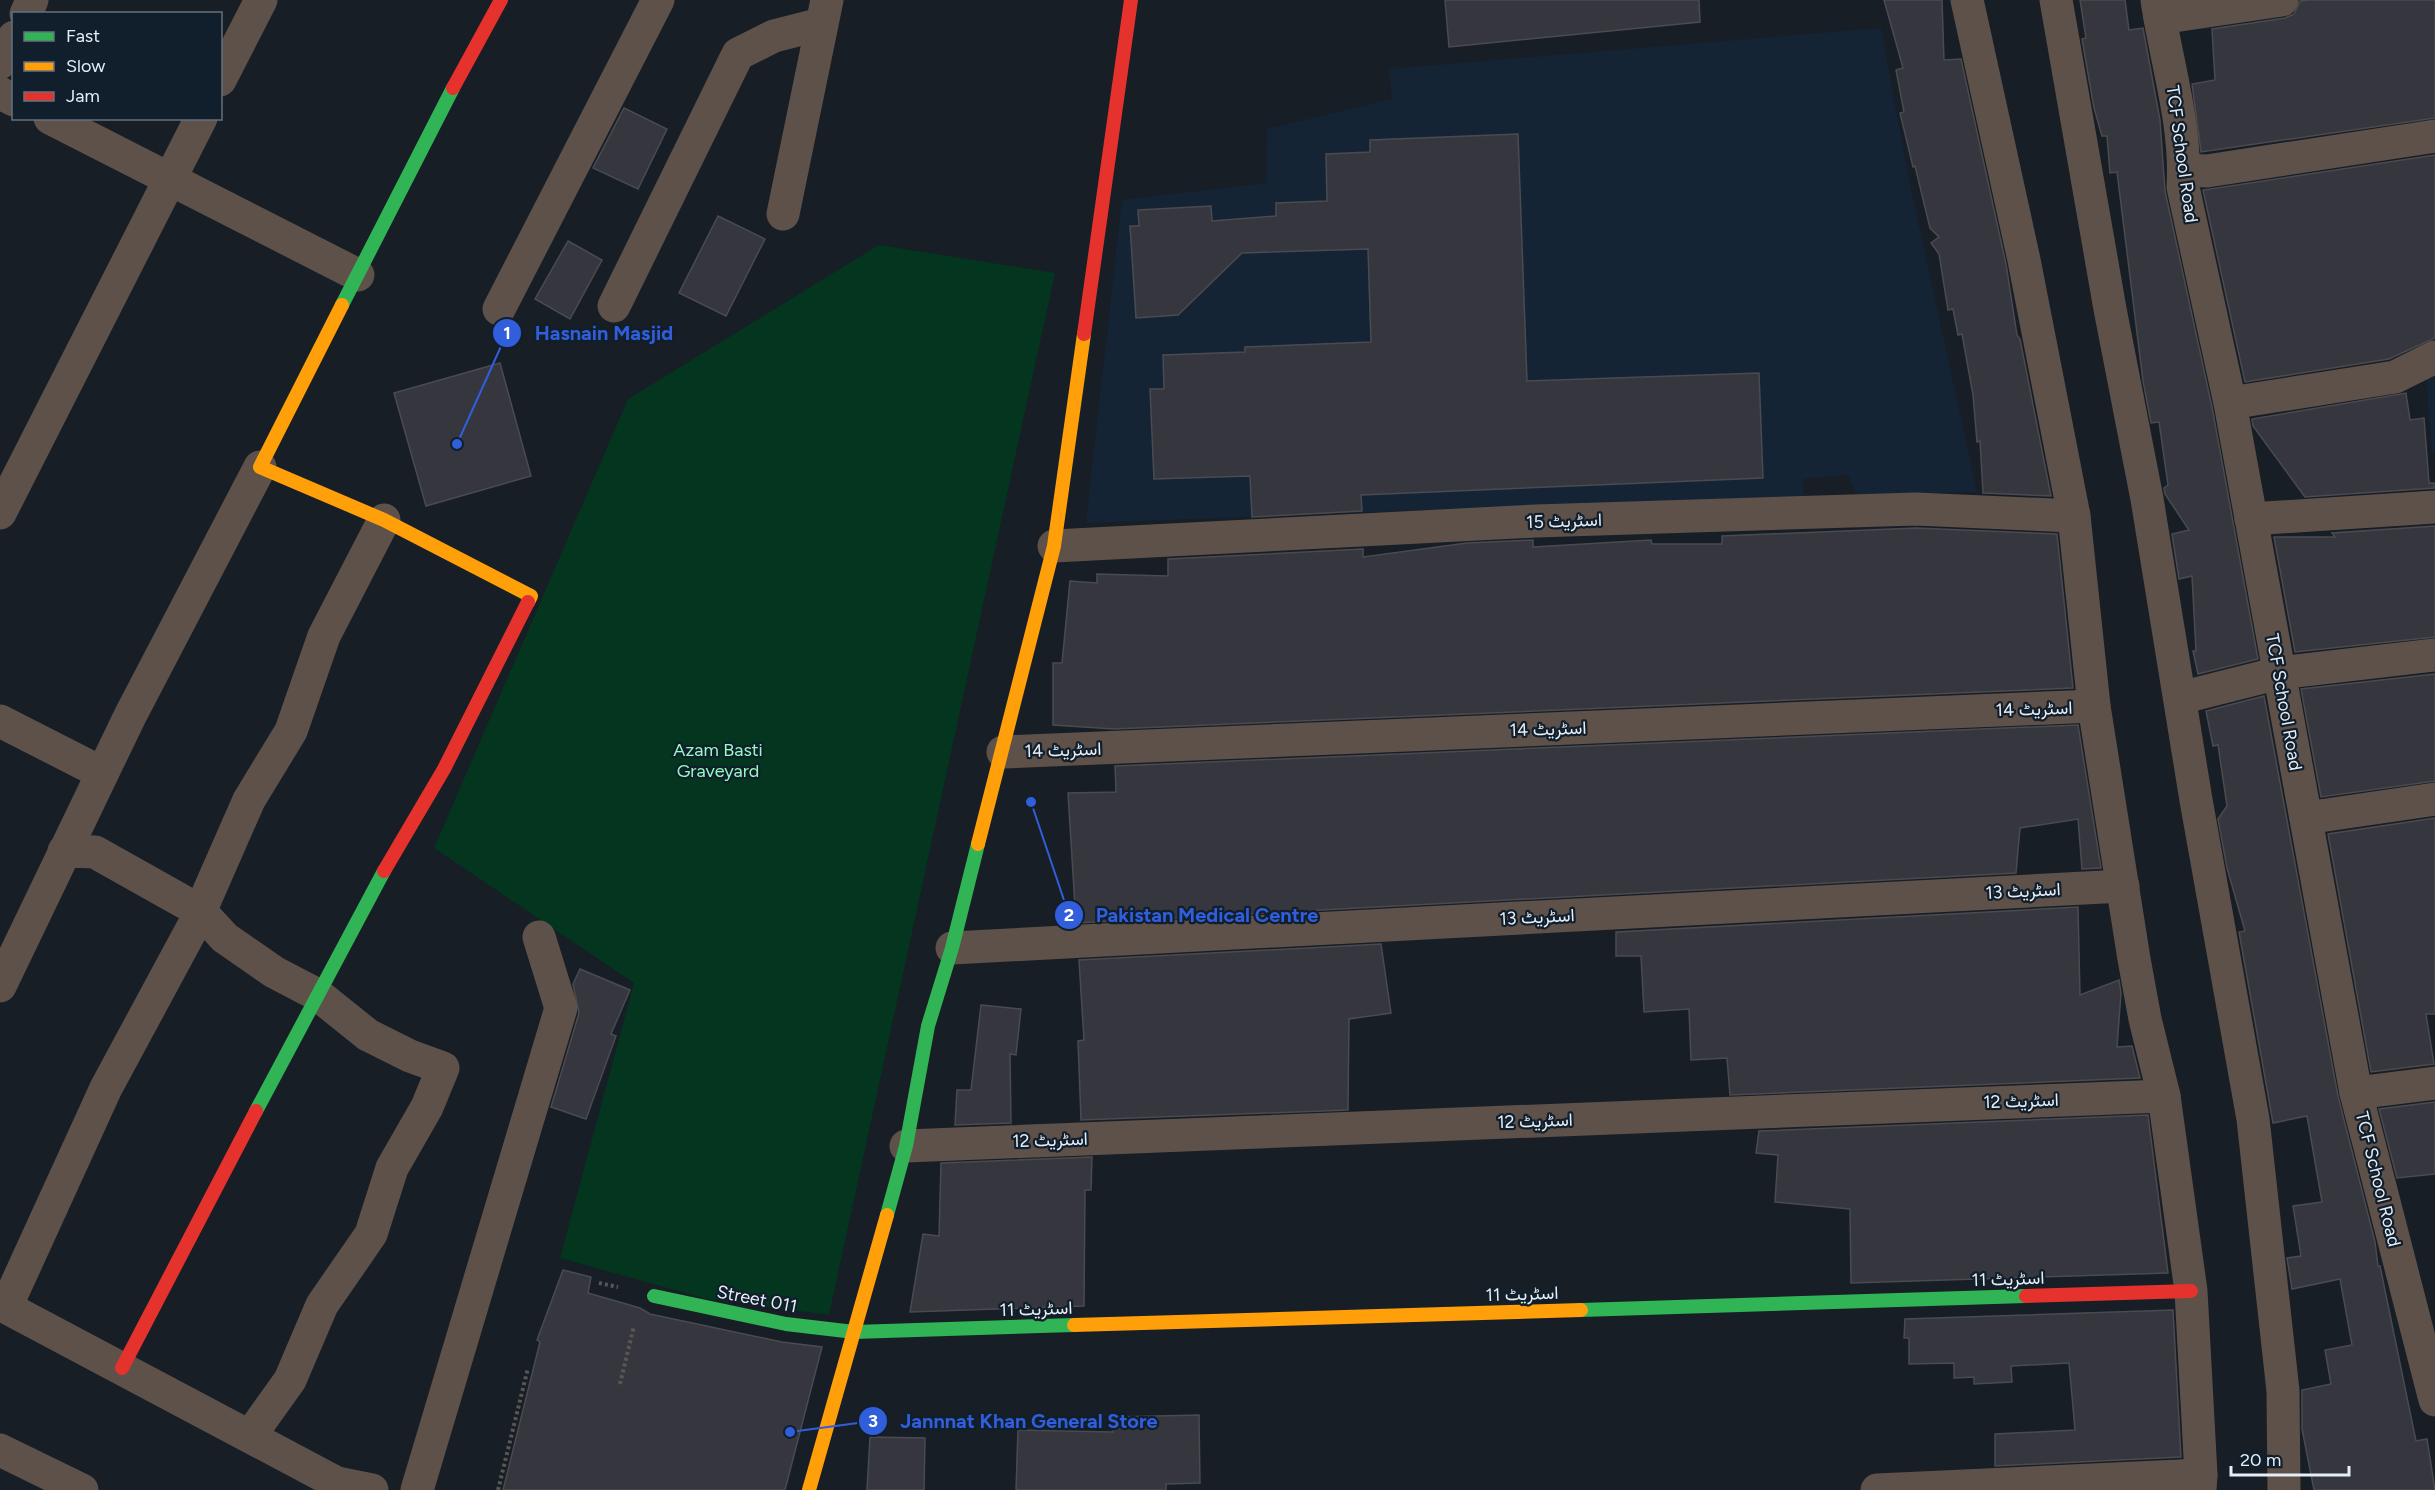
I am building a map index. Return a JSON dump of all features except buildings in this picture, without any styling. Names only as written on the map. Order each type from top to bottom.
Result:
[{"type":"street","points":[[222,76],[261,0]]},
{"type":"street","points":[[0,986],[102,773],[358,275],[438,110],[501,0]]},
{"type":"street","points":[[499,309],[658,0]]},
{"type":"street","points":[[809,1490],[906,1146],[928,1026],[952,948],[1054,546],[1131,0]]},
{"type":"street","points":[[1877,1490],[2201,1483],[2191,1291],[2164,1096],[2145,1019],[2094,706],[2074,516],[2024,260],[1966,0]]},
{"type":"street","points":[[2056,0],[2110,309],[2147,499],[2254,1129],[2283,1391],[2284,1490]]},
{"type":"street","points":[[2158,9],[2282,0]]},
{"type":"street","name":"TCF School Road","points":[[2158,9],[2174,93],[2184,170],[2183,188],[2230,403],[2356,1093],[2430,1359],[2435,1400]]},
{"type":"street","points":[[783,214],[824,12]]},
{"type":"street","points":[[614,306],[738,54],[824,12]]},
{"type":"street","points":[[0,63],[12,41]]},
{"type":"street","points":[[54,120],[358,275]]},
{"type":"street","points":[[0,513],[200,120]]},
{"type":"street","points":[[2184,170],[2206,171],[2435,136]]},
{"type":"street","points":[[2230,403],[2396,377],[2435,357]]},
{"type":"street","points":[[122,1368],[360,913],[444,769],[531,596],[384,520],[260,467]]},
{"type":"street","points":[[2251,519],[2435,507]]},
{"type":"street","name":"اسٹریٹ 15","points":[[1054,546],[1536,522],[1916,509],[2074,516]]},
{"type":"street","points":[[372,1490],[302,1478],[277,1452],[250,1436],[3,1306],[106,1089],[200,911],[249,800],[291,731],[324,636],[384,520]]},
{"type":"street","points":[[2180,698],[2279,673],[2435,655]]},
{"type":"street","name":"اسٹریٹ 14","points":[[1003,752],[2094,706]]},
{"type":"street","points":[[0,721],[102,773]]},
{"type":"street","points":[[2306,818],[2435,799]]},
{"type":"street","points":[[64,851],[95,852],[200,911],[225,938],[274,972],[318,995],[368,1035],[410,1056],[443,1068],[427,1107],[392,1168],[371,1234],[322,1305],[290,1380],[250,1436]]},
{"type":"street","name":"اسٹریٹ 13","points":[[952,948],[2123,886]]},
{"type":"street","points":[[417,1490],[561,1008],[539,937]]},
{"type":"street","points":[[2356,1093],[2435,1083]]},
{"type":"street","name":"اسٹریٹ 12","points":[[906,1146],[2164,1096]]},
{"type":"street","name":"اسٹریٹ 11","points":[[854,1332],[2191,1291]]},
{"type":"street","name":"Street 011","points":[[654,1296],[786,1324],[854,1332]]},
{"type":"street","points":[[0,1450],[82,1490]]},
{"type":"path","points":[[620,1384],[637,1316]]},
{"type":"path","points":[[498,1490],[528,1368]]},
{"type":"shaded area","points":[[1881,28],[1908,175],[1977,492],[1857,495],[1848,475],[1803,479],[1803,499],[1539,506],[1086,523],[1122,200],[1266,183],[1267,129],[1392,99],[1389,69]]},
{"type":"shaded area","points":[[2435,362],[2435,452],[2432,452],[2425,363]]},
{"type":"green space","name":"Azam Basti Graveyard","points":[[879,245],[1055,273],[829,1315],[707,1299],[560,1258],[634,983],[434,848],[628,399]]},
{"type":"traffic: fast","points":[[342,305],[453,88]]},
{"type":"traffic: fast","points":[[887,1215],[906,1146],[928,1026],[952,948],[978,844]]},
{"type":"traffic: fast","points":[[256,1111],[384,871]]},
{"type":"traffic: fast","points":[[654,1296],[786,1324],[854,1332],[1074,1325]]},
{"type":"traffic: fast","points":[[1581,1310],[2026,1296]]},
{"type":"traffic: slow","points":[[342,305],[260,467],[384,520],[531,596],[528,602]]},
{"type":"traffic: slow","points":[[978,844],[1054,546],[1084,334]]},
{"type":"traffic: slow","points":[[809,1490],[887,1215]]},
{"type":"traffic: slow","points":[[1074,1325],[1581,1310]]},
{"type":"traffic: jam","points":[[453,88],[501,0]]},
{"type":"traffic: jam","points":[[1084,334],[1131,0]]},
{"type":"traffic: jam","points":[[384,871],[444,769],[528,602]]},
{"type":"traffic: jam","points":[[122,1368],[256,1111]]},
{"type":"traffic: jam","points":[[2026,1296],[2191,1291]]},
{"type":"place","name":"Hasnain Masjid","points":[[457,444]]},
{"type":"place","name":"Pakistan Medical Centre","points":[[1031,802]]},
{"type":"place","name":"Jannnat Khan General Store","points":[[790,1432]]}]
